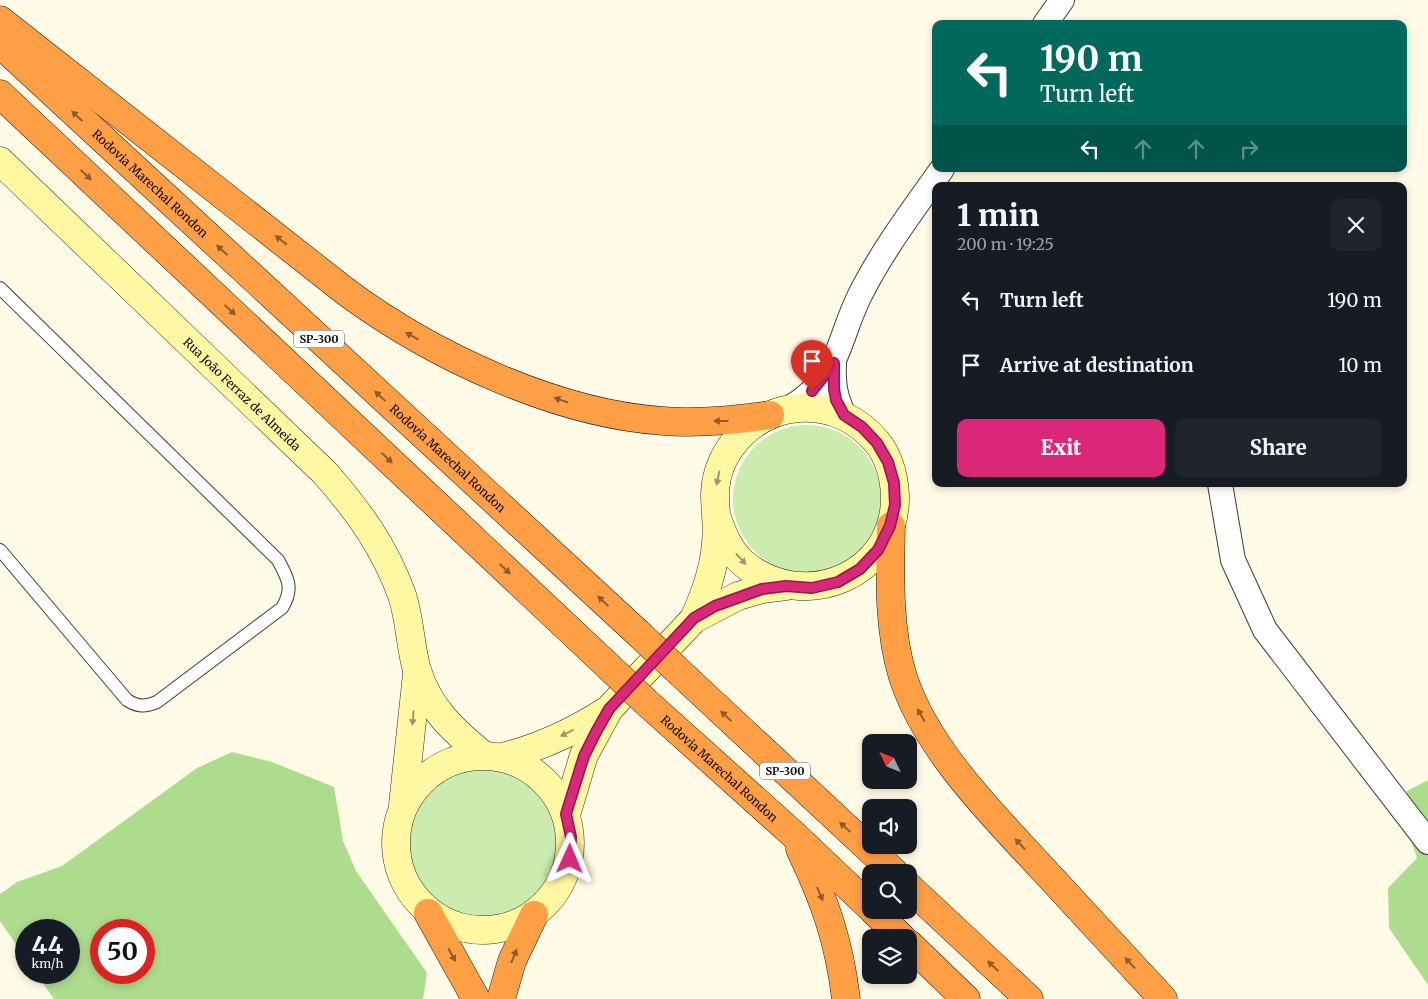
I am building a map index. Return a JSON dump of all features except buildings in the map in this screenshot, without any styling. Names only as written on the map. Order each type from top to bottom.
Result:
[{"type":"highway","points":[[0,20],[345,291],[381,317],[415,338],[500,378],[567,402],[619,415],[665,422],[730,421],[780,411]]},
{"type":"highway","name":"Rodovia Marechal Rondon","points":[[0,44],[885,864]]},
{"type":"highway","name":"Rodovia Marechal Rondon","points":[[0,94],[646,702],[793,834],[862,900]]},
{"type":"highway","points":[[890,526],[890,592],[896,646],[903,677],[915,704],[932,734],[981,801],[1163,999]]},
{"type":"highway","points":[[793,834],[831,920],[842,967],[846,999]]},
{"type":"highway","points":[[917,894],[1029,999]]},
{"type":"highway","points":[[428,912],[476,999]]},
{"type":"highway","points":[[501,999],[512,961],[534,915]]},
{"type":"highway","name":"Rodovia Marechal Rondon","points":[[882,919],[893,929]]},
{"type":"highway","points":[[917,952],[966,999]]},
{"type":"main road","name":"Rua João Ferraz de Almeida","points":[[0,162],[318,467],[356,508],[383,549],[403,597],[417,670],[426,695],[442,718],[493,756]]},
{"type":"main road","points":[[566,814],[584,756],[609,709],[694,618],[738,596],[762,589],[786,586],[812,588],[838,582],[860,569],[878,550],[890,526],[895,505],[894,490],[888,462],[877,443],[867,432],[844,415],[826,410],[780,411],[748,428],[731,446],[720,468],[715,493],[717,518],[712,570],[694,618]]},
{"type":"main road","points":[[717,518],[726,542],[742,562],[762,577],[786,586]]},
{"type":"main road","name":"Rua João Ferraz de Almeida","points":[[403,808],[417,670]]},
{"type":"main road","points":[[493,756],[523,765],[542,778],[556,794],[566,814],[571,837],[570,859],[563,881],[550,900],[534,915],[508,928],[480,932],[452,926],[428,912],[408,891],[397,865],[395,836],[403,808],[416,787],[435,770],[458,759],[528,751],[562,736],[609,709]]},
{"type":"street","points":[[1048,20],[1062,0]]},
{"type":"street","points":[[780,411],[812,391],[834,363],[859,298],[901,226],[927,204],[932,192]]},
{"type":"street","points":[[834,363],[836,400],[844,415]]},
{"type":"street","points":[[1221,487],[1233,560],[1266,630],[1428,842]]},
{"type":"lane","points":[[0,288],[278,560],[287,577],[289,597],[282,608],[157,702],[140,706],[127,700],[0,550]]},
{"type":"green space","points":[[807,425],[822,426],[835,430],[860,446],[876,471],[880,484],[880,514],[876,527],[860,552],[835,568],[822,572],[807,573],[792,572],[779,568],[754,552],[738,527],[734,514],[733,499],[734,484],[738,471],[754,446],[779,430],[792,426]]},
{"type":"green space","points":[[232,752],[272,762],[334,787],[343,841],[356,871],[427,973],[423,999],[54,999],[44,984],[80,984],[80,919],[15,919],[15,943],[0,921],[0,894],[17,882],[62,866],[197,768]]},
{"type":"green space","points":[[482,768],[511,774],[535,790],[551,814],[557,843],[551,872],[535,896],[511,912],[482,918],[453,912],[429,896],[413,872],[407,843],[413,814],[429,790],[453,774]]},
{"type":"green space","points":[[1428,780],[1428,985],[1389,928],[1388,888],[1417,858],[1401,812],[1407,791]]},
{"type":"route","points":[[570,859],[571,837],[566,814],[584,756],[596,732],[609,709],[694,618],[738,596],[762,589],[786,586],[812,588],[838,582],[860,569],[878,550],[890,526],[895,505],[894,483],[888,462],[877,443],[862,427],[844,415],[836,400],[834,363],[812,391]]}]
